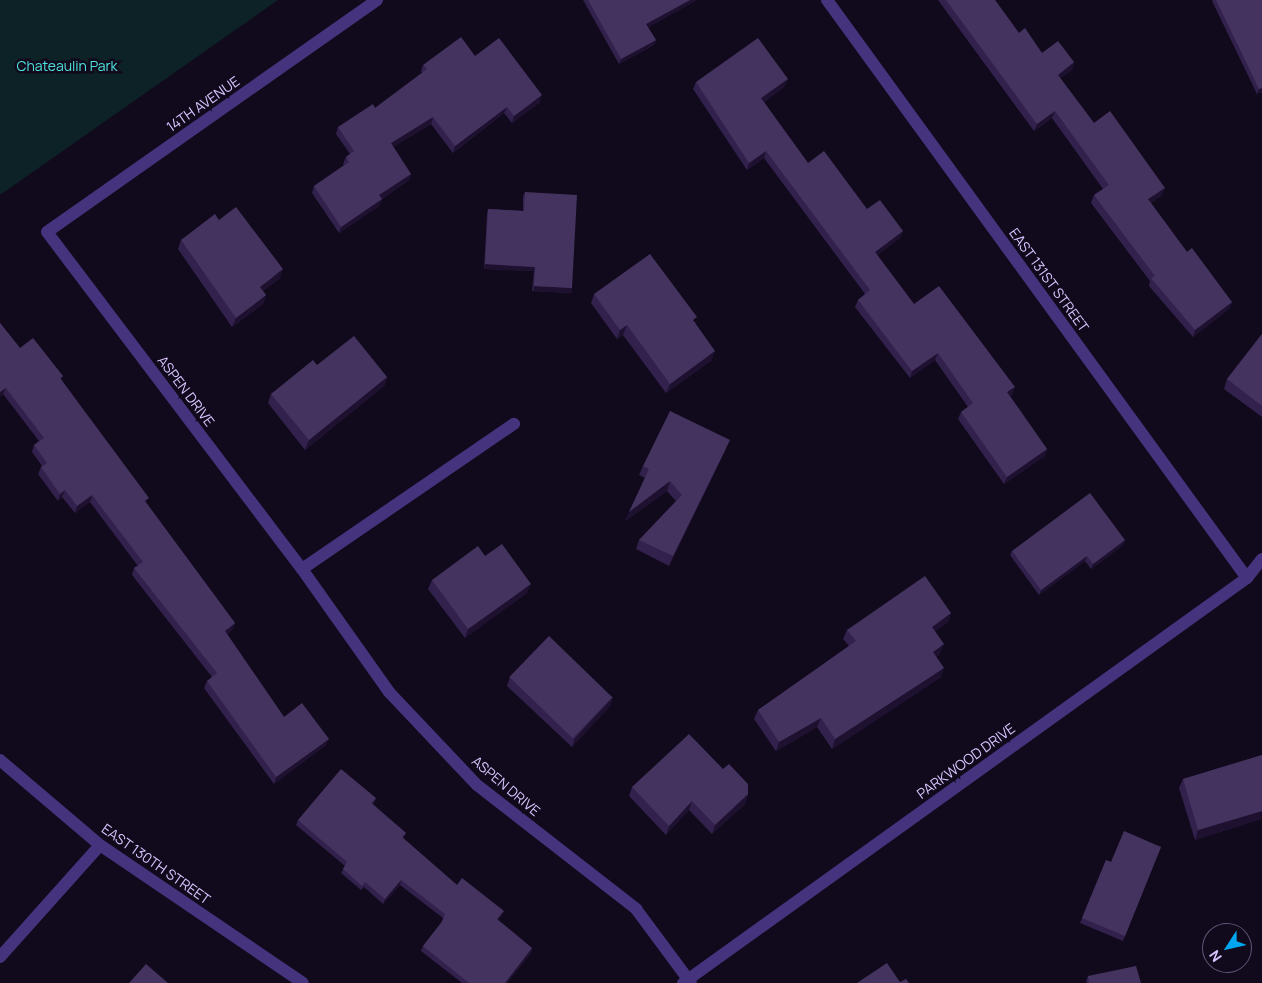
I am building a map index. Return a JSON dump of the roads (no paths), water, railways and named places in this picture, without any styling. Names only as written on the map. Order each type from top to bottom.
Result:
[{"type":"street","name":"14TH AVENUE","points":[[47,232],[377,0]]},
{"type":"street","name":"EAST 131ST STREET","points":[[827,0],[1247,578]]},
{"type":"street","name":"ASPEN DRIVE","points":[[47,232],[302,569],[388,692],[477,785],[636,909],[688,982]]},
{"type":"street","points":[[302,569],[514,424]]},
{"type":"street","name":"PARKWOOD DRIVE","points":[[688,982],[1247,578],[1262,559]]},
{"type":"street","name":"EAST 130TH STREET","points":[[0,760],[100,845],[303,983]]},
{"type":"street","points":[[0,957],[100,845]]},
{"type":"park label","name":"Chateaulin Park","points":[[67,66]]}]
